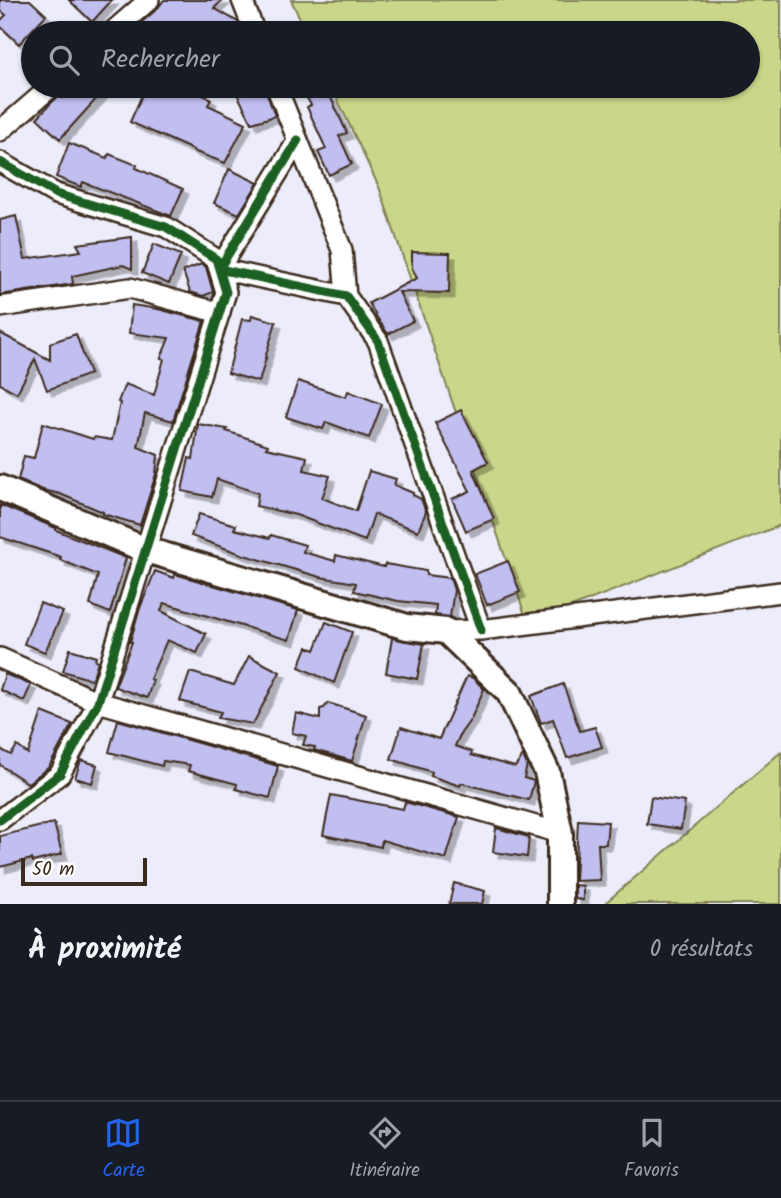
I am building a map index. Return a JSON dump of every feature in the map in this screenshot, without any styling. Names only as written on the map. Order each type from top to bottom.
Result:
[{"type":"main road","points":[[0,488],[146,550],[407,627],[446,631],[509,692],[547,772],[560,833],[560,904]]},
{"type":"street","points":[[125,21],[149,0]]},
{"type":"street","points":[[242,0],[250,21]]},
{"type":"street","points":[[0,131],[38,98]]},
{"type":"street","points":[[281,98],[342,250],[346,296],[378,341],[481,630]]},
{"type":"street","points":[[219,270],[298,140]]},
{"type":"street","points":[[0,162],[55,194],[166,227],[216,259],[226,292],[97,702],[60,774],[0,820]]},
{"type":"street","points":[[219,270],[346,296]]},
{"type":"street","points":[[0,307],[130,288],[220,313]]},
{"type":"street","points":[[446,631],[481,630],[781,592]]},
{"type":"street","points":[[0,658],[97,702],[560,833]]},
{"type":"green space","points":[[291,0],[781,0],[781,525],[528,624],[379,187],[337,98],[760,98],[760,21],[301,21]]},
{"type":"green space","points":[[781,752],[781,904],[604,904]]},
{"type":"building","points":[[0,0],[30,0],[46,15],[40,21],[21,21],[19,44],[0,26],[0,21],[6,15],[0,10]]},
{"type":"building","points":[[69,0],[112,0],[91,21]]},
{"type":"building","points":[[164,0],[223,0],[214,8],[236,21],[143,21]]},
{"type":"building","points":[[57,98],[97,98],[60,139],[37,118]]},
{"type":"building","points":[[141,98],[209,98],[211,99],[208,105],[246,123],[225,163],[130,122]]},
{"type":"building","points":[[239,98],[268,98],[275,116],[252,123]]},
{"type":"building","points":[[307,98],[331,98],[347,133],[339,136],[352,164],[329,175],[318,152],[326,149],[307,107],[311,105]]},
{"type":"building","points":[[69,143],[107,158],[109,154],[137,165],[136,168],[183,189],[171,216],[83,182],[81,187],[56,177]]},
{"type":"building","points":[[229,169],[258,183],[239,214],[214,203]]},
{"type":"building","points":[[16,216],[25,259],[81,251],[77,244],[132,237],[132,269],[123,265],[72,276],[73,284],[0,295],[0,220]]},
{"type":"building","points":[[154,244],[181,255],[169,284],[142,273]]},
{"type":"building","points":[[412,252],[450,253],[449,293],[399,292],[413,321],[388,334],[369,303],[417,278],[412,268]]},
{"type":"building","points":[[202,264],[206,267],[213,292],[203,296],[190,292],[183,271]]},
{"type":"building","points":[[132,305],[204,321],[173,421],[145,413],[138,447],[158,455],[156,474],[140,525],[103,514],[60,494],[18,480],[24,456],[34,458],[43,423],[93,439],[112,440],[120,403],[118,402],[125,384],[154,395],[164,359],[161,358],[169,338],[129,333]]},
{"type":"building","points":[[252,315],[276,322],[259,382],[228,373],[242,319],[251,320]]},
{"type":"building","points":[[0,333],[50,360],[50,343],[76,334],[90,374],[47,390],[35,359],[17,393],[0,384]]},
{"type":"building","points":[[298,381],[346,397],[348,391],[382,404],[369,438],[326,422],[323,429],[286,417]]},
{"type":"building","points":[[461,410],[488,462],[473,470],[494,519],[466,531],[452,499],[470,491],[435,423]]},
{"type":"building","points":[[198,424],[227,429],[226,431],[268,445],[266,448],[307,457],[304,470],[330,476],[322,498],[356,511],[369,471],[396,479],[394,485],[421,499],[426,512],[418,531],[374,514],[365,541],[296,515],[256,506],[258,493],[217,479],[212,497],[182,491],[189,458],[193,459]]},
{"type":"building","points":[[0,505],[126,558],[110,613],[90,605],[98,575],[60,560],[61,557],[0,537]]},
{"type":"building","points":[[199,514],[236,525],[234,529],[270,538],[271,535],[305,545],[303,552],[335,561],[336,555],[384,567],[385,564],[426,571],[426,575],[450,578],[454,590],[450,617],[435,615],[436,605],[398,601],[354,591],[356,583],[320,577],[191,536]]},
{"type":"building","points":[[508,561],[520,592],[487,605],[475,574]]},
{"type":"building","points":[[155,571],[174,578],[175,574],[298,610],[289,640],[164,603],[161,611],[206,634],[197,653],[167,640],[150,679],[153,680],[147,698],[115,687],[132,642],[140,608]]},
{"type":"building","points":[[40,603],[63,612],[45,652],[24,644]]},
{"type":"building","points":[[326,622],[352,632],[334,683],[299,667],[307,647],[315,650]]},
{"type":"building","points":[[392,638],[424,644],[417,679],[386,673]]},
{"type":"building","points":[[70,649],[96,657],[95,660],[98,661],[92,680],[63,671]]},
{"type":"building","points":[[249,656],[280,672],[253,724],[218,718],[221,712],[180,701],[190,672],[234,685]]},
{"type":"building","points":[[5,674],[31,685],[24,701],[0,690]]},
{"type":"building","points":[[467,676],[484,689],[455,746],[472,752],[471,755],[515,767],[523,756],[527,765],[524,778],[534,781],[529,800],[461,783],[460,786],[431,776],[432,772],[391,759],[401,727],[439,739]]},
{"type":"building","points":[[563,684],[580,731],[595,727],[602,747],[567,758],[553,719],[541,723],[531,696]]},
{"type":"building","points":[[328,703],[366,715],[352,761],[303,745],[306,736],[292,733],[296,713],[320,719],[320,709]]},
{"type":"building","points":[[42,712],[72,724],[49,767],[28,783],[0,765],[0,749],[11,755],[17,746],[28,754]]},
{"type":"building","points":[[118,720],[278,766],[270,798],[236,789],[237,784],[188,771],[190,765],[163,761],[162,766],[109,752]]},
{"type":"building","points":[[81,760],[97,765],[92,783],[75,778]]},
{"type":"building","points":[[331,795],[403,809],[405,802],[459,817],[446,859],[382,840],[381,847],[323,835]]},
{"type":"building","points":[[651,797],[685,802],[681,829],[647,824]]},
{"type":"building","points":[[578,820],[608,822],[606,844],[598,844],[600,880],[575,881]]},
{"type":"building","points":[[54,823],[62,854],[0,867],[0,836]]},
{"type":"building","points":[[496,828],[529,837],[527,857],[493,852]]},
{"type":"building","points":[[454,883],[485,891],[482,904],[449,904]]},
{"type":"building","points":[[575,885],[583,886],[583,900],[575,899]]},
{"type":"cycle path","points":[[298,140],[219,269],[346,296],[378,341],[481,630]]},
{"type":"cycle path","points":[[0,162],[56,194],[166,227],[216,259],[226,292],[98,702],[60,774],[0,820]]}]
